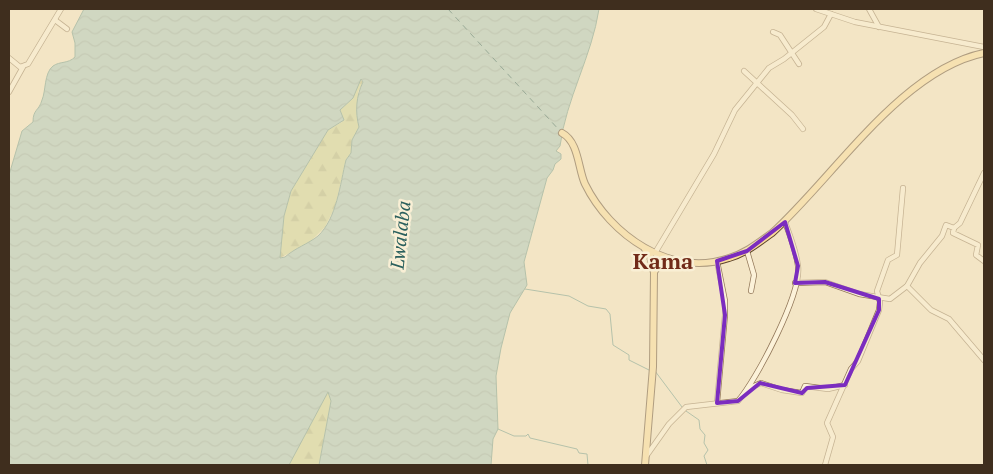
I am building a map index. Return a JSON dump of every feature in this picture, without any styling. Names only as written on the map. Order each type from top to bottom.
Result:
[{"type":"main road","points":[[562,133],[568,138],[576,151],[580,173],[602,214],[612,224],[643,247],[670,259],[699,263],[717,261],[747,251],[784,222],[870,130],[914,88],[950,66],[984,53]]},
{"type":"main road","points":[[643,247],[650,256],[654,272],[653,370],[645,465]]},
{"type":"main road","points":[[654,272],[659,264],[670,259]]},
{"type":"street","points":[[9,92],[23,67],[28,64],[62,9]]},
{"type":"street","points":[[816,9],[879,27],[984,47]]},
{"type":"street","points":[[869,9],[879,27]]},
{"type":"street","points":[[655,253],[714,154],[734,112],[770,67],[792,53],[824,27],[831,14]]},
{"type":"street","points":[[55,20],[67,29]]},
{"type":"street","points":[[772,32],[780,35],[800,64]]},
{"type":"street","points":[[9,58],[23,67]]},
{"type":"street","points":[[744,71],[792,115],[802,129]]},
{"type":"street","points":[[984,173],[960,224],[954,228],[952,233],[978,245],[976,255],[984,261]]},
{"type":"street","points":[[825,465],[833,437],[827,423],[879,310],[877,291],[888,260],[897,255],[903,188]]},
{"type":"street","points":[[646,456],[669,424],[686,407],[738,401],[748,388],[788,311],[796,283],[798,266],[794,244],[784,222]]},
{"type":"street","points":[[796,283],[825,282],[878,299],[894,298],[907,286],[920,263],[942,236],[945,225],[954,228]]},
{"type":"street","points":[[747,251],[754,275],[751,291]]},
{"type":"street","points":[[717,261],[725,301],[717,403]]},
{"type":"street","points":[[907,286],[931,310],[949,319],[984,360]]},
{"type":"street","points":[[748,388],[760,383],[782,390],[802,393],[805,386],[828,389],[846,385]]},
{"type":"highlighted area","points":[[785,222],[798,266],[795,283],[825,282],[879,299],[879,310],[845,385],[807,388],[802,393],[760,383],[738,401],[717,403],[725,315],[717,261],[747,251]]},
{"type":"green space","points":[[360,79],[363,82],[358,92],[359,127],[352,140],[351,153],[346,160],[335,207],[325,227],[310,242],[280,258],[284,216],[291,191],[328,130],[342,122],[340,110],[353,98]]},
{"type":"green space","points":[[329,392],[331,401],[319,465],[289,465],[326,393]]},
{"type":"water","name":"Lwalaba","points":[[84,9],[599,9],[591,44],[568,111],[560,146],[556,151],[561,154],[561,159],[555,164],[547,178],[524,262],[527,285],[510,313],[501,348],[496,376],[498,429],[493,439],[491,465],[319,465],[331,401],[328,392],[289,465],[9,465],[9,175],[22,131],[33,122],[34,115],[41,104],[50,69],[56,64],[70,61],[75,57],[75,43],[72,32]],"holes":[[[361,79],[363,82],[357,104],[359,127],[352,140],[351,153],[346,160],[337,200],[330,220],[318,236],[285,257],[280,258],[284,216],[291,191],[328,130],[344,120],[340,110],[353,98]]]},
{"type":"waterway","points":[[525,289],[569,296],[588,306],[606,309],[610,314],[613,345],[629,355],[629,360],[651,371]]},
{"type":"waterway","points":[[655,371],[682,407]]},
{"type":"waterway","points":[[686,411],[699,420],[700,429],[705,435],[704,443],[708,450],[704,456],[707,465]]},
{"type":"waterway","points":[[498,429],[514,436],[526,436],[528,434],[530,438],[577,449],[579,453],[587,454],[588,465]]},
{"type":"ferry route","points":[[448,9],[560,131]]},
{"type":"district","name":"Kama","points":[[663,261]]}]
